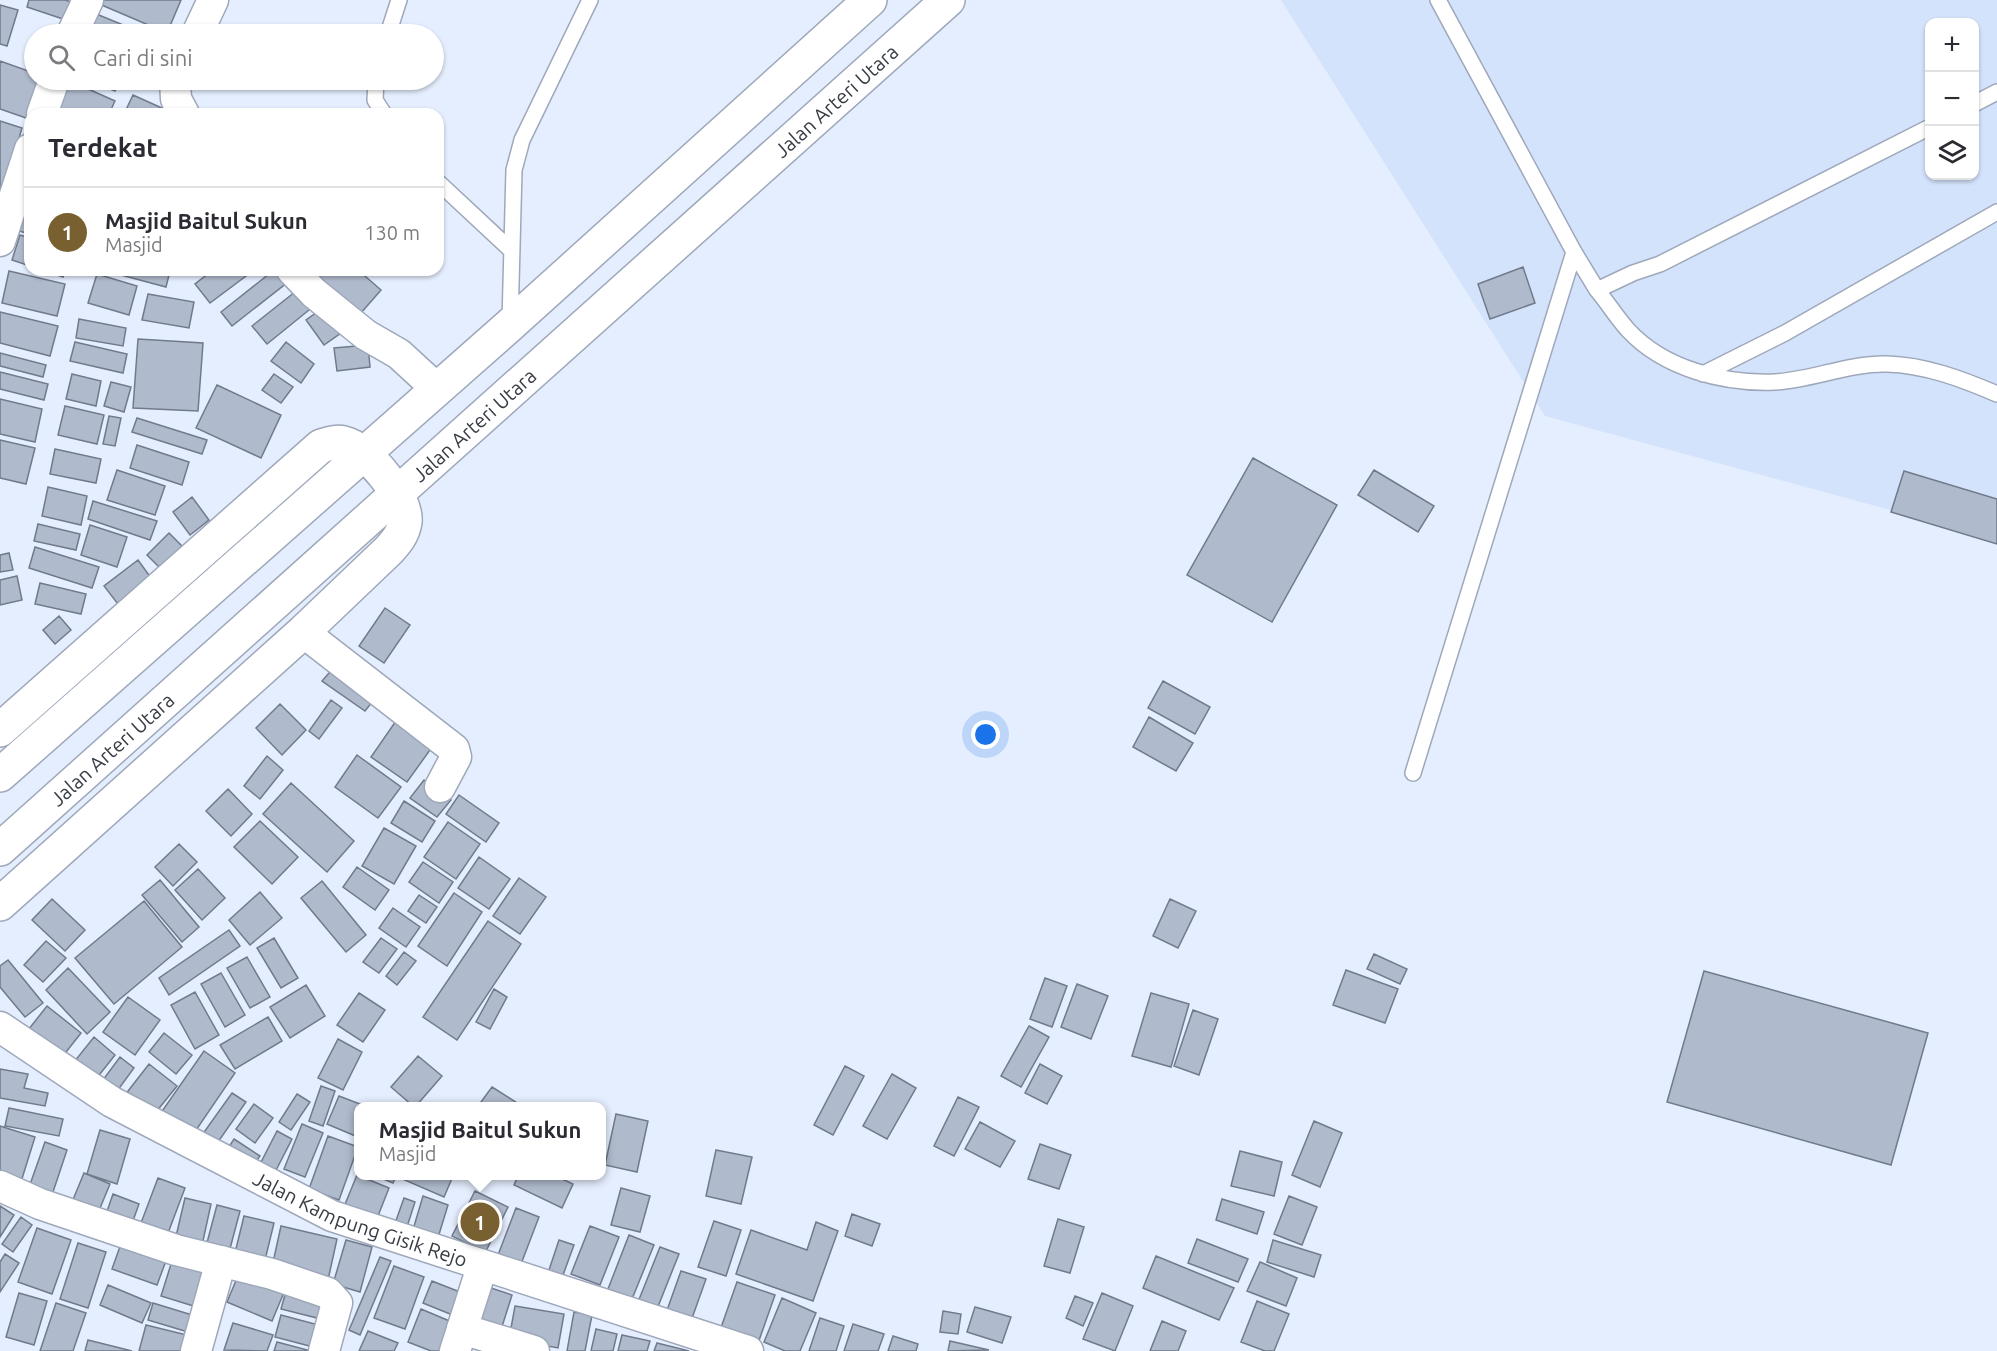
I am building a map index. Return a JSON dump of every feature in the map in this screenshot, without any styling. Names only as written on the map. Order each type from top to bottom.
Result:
[{"type":"main road","points":[[0,776],[510,325],[870,0]]},
{"type":"main road","name":"Jalan Arteri Utara","points":[[0,849],[948,0]]},
{"type":"main road","points":[[0,730],[321,446],[345,443],[364,454],[399,494],[405,519],[402,535],[303,632],[0,904]]},
{"type":"street","points":[[77,24],[88,0]]},
{"type":"street","points":[[202,24],[213,0]]},
{"type":"street","points":[[44,108],[50,90]]},
{"type":"street","points":[[176,90],[176,99],[181,108]]},
{"type":"street","points":[[0,241],[24,167]]},
{"type":"street","points":[[298,276],[331,307],[366,335],[399,354],[437,389]]},
{"type":"street","points":[[303,632],[454,749],[456,757],[440,787]]},
{"type":"street","name":"Jalan Kampung Gisik Rejo","points":[[0,1027],[112,1102],[332,1216],[482,1267],[748,1351]]},
{"type":"street","points":[[0,1186],[51,1208],[176,1250],[272,1274],[328,1293],[335,1298],[337,1303],[324,1351]]},
{"type":"street","points":[[196,1351],[221,1261]]},
{"type":"street","points":[[482,1267],[459,1340],[534,1351]]},
{"type":"lane","points":[[391,24],[399,0]]},
{"type":"lane","points":[[510,325],[514,170],[522,140],[590,0]]},
{"type":"lane","points":[[1438,0],[1574,252],[1597,290],[1629,331],[1676,365],[1703,374],[1775,382],[1887,364],[1924,369],[1966,381],[1997,394]]},
{"type":"lane","points":[[376,90],[375,100],[380,108]]},
{"type":"lane","points":[[1979,101],[1997,92]]},
{"type":"lane","points":[[1597,290],[1633,273],[1660,264],[1925,129]]},
{"type":"lane","points":[[444,188],[512,251]]},
{"type":"lane","points":[[1703,374],[1785,333],[1997,212]]},
{"type":"lane","points":[[1413,773],[1574,252]]},
{"type":"shaded area","points":[[1281,0],[1997,0],[1997,539],[1545,416]]},
{"type":"building","points":[[29,0],[65,0],[75,3],[69,21],[27,7]]},
{"type":"building","points":[[98,0],[181,0],[171,24],[146,24],[97,3]]},
{"type":"building","points":[[0,5],[18,10],[7,46],[0,44]]},
{"type":"building","points":[[94,13],[121,24],[90,24]]},
{"type":"building","points":[[0,61],[24,69],[24,90],[39,90],[33,108],[24,108],[24,117],[0,109]]},
{"type":"building","points":[[63,90],[90,90],[115,101],[112,108],[54,108]]},
{"type":"building","points":[[133,95],[162,108],[127,108]]},
{"type":"building","points":[[0,121],[22,128],[0,202]]},
{"type":"building","points":[[24,216],[24,232],[19,231]]},
{"type":"building","points":[[20,235],[24,236],[24,264],[12,260]]},
{"type":"building","points":[[1523,267],[1535,303],[1490,319],[1478,284]]},
{"type":"building","points":[[9,271],[65,284],[57,316],[2,303]]},
{"type":"building","points":[[96,276],[137,286],[129,315],[88,303]]},
{"type":"building","points":[[125,276],[169,276],[166,287]]},
{"type":"building","points":[[205,276],[246,276],[210,303],[195,284]]},
{"type":"building","points":[[266,276],[284,276],[288,282],[232,326],[221,312]]},
{"type":"building","points":[[310,276],[365,276],[381,290],[354,321],[307,279]]},
{"type":"building","points":[[300,288],[314,306],[267,344],[252,326]]},
{"type":"building","points":[[148,294],[194,302],[189,328],[142,320]]},
{"type":"building","points":[[323,308],[341,333],[324,345],[306,320]]},
{"type":"building","points":[[0,312],[58,326],[50,356],[0,343]]},
{"type":"building","points":[[79,319],[126,328],[123,346],[76,338]]},
{"type":"building","points":[[138,339],[203,343],[198,411],[133,408]]},
{"type":"building","points":[[75,342],[127,354],[123,373],[70,361]]},
{"type":"building","points":[[286,342],[314,364],[301,383],[271,361]]},
{"type":"building","points":[[368,345],[370,367],[337,371],[334,348]]},
{"type":"building","points":[[0,353],[46,365],[43,377],[0,366]]},
{"type":"building","points":[[0,372],[48,384],[44,400],[0,389]]},
{"type":"building","points":[[72,374],[101,381],[96,406],[66,399]]},
{"type":"building","points":[[274,374],[293,387],[281,403],[262,390]]},
{"type":"building","points":[[111,382],[131,387],[124,412],[104,406]]},
{"type":"building","points":[[217,385],[281,415],[261,458],[196,428]]},
{"type":"building","points":[[0,399],[42,409],[35,442],[0,434]]},
{"type":"building","points":[[65,406],[104,415],[97,444],[58,435]]},
{"type":"building","points":[[109,416],[121,418],[115,446],[103,444]]},
{"type":"building","points":[[137,418],[207,440],[202,454],[132,432]]},
{"type":"building","points":[[0,440],[35,448],[26,484],[0,478]]},
{"type":"building","points":[[137,445],[189,462],[182,485],[130,468]]},
{"type":"building","points":[[55,449],[101,459],[96,483],[50,474]]},
{"type":"building","points":[[1253,458],[1337,505],[1272,622],[1187,575]]},
{"type":"building","points":[[117,470],[165,486],[155,515],[107,500]]},
{"type":"building","points":[[1374,470],[1434,506],[1418,532],[1358,495]]},
{"type":"building","points":[[1904,471],[1997,499],[1997,544],[1891,512]]},
{"type":"building","points":[[48,487],[87,496],[81,525],[42,516]]},
{"type":"building","points":[[192,497],[209,520],[190,535],[173,512]]},
{"type":"building","points":[[93,501],[157,521],[150,540],[88,519]]},
{"type":"building","points":[[38,524],[80,534],[76,550],[34,541]]},
{"type":"building","points":[[90,525],[127,537],[117,567],[81,555]]},
{"type":"building","points":[[169,533],[182,546],[161,569],[147,555]]},
{"type":"building","points":[[35,547],[99,567],[92,588],[29,568]]},
{"type":"building","points":[[9,553],[13,570],[0,572],[0,555]]},
{"type":"building","points":[[138,560],[154,582],[121,608],[104,586]]},
{"type":"building","points":[[17,576],[22,600],[0,605],[0,580]]},
{"type":"building","points":[[40,583],[86,594],[81,614],[35,604]]},
{"type":"building","points":[[385,608],[410,625],[384,663],[359,646]]},
{"type":"building","points":[[59,616],[71,630],[55,644],[43,630]]},
{"type":"building","points":[[335,666],[377,696],[365,711],[322,681]]},
{"type":"building","points":[[1163,681],[1210,707],[1195,734],[1148,708]]},
{"type":"building","points":[[331,700],[342,708],[319,739],[309,731]]},
{"type":"building","points":[[280,704],[306,730],[282,755],[256,728]]},
{"type":"building","points":[[1149,717],[1193,743],[1176,771],[1133,747]]},
{"type":"building","points":[[398,718],[435,743],[407,782],[371,757]]},
{"type":"building","points":[[357,755],[401,787],[378,818],[335,787]]},
{"type":"building","points":[[267,756],[283,770],[260,799],[244,786]]},
{"type":"building","points":[[424,780],[451,800],[437,817],[410,798]]},
{"type":"building","points":[[291,783],[354,841],[327,872],[263,814]]},
{"type":"building","points":[[228,789],[252,814],[231,836],[206,811]]},
{"type":"building","points":[[459,795],[499,823],[486,842],[446,814]]},
{"type":"building","points":[[404,801],[435,821],[422,842],[391,823]]},
{"type":"building","points":[[260,821],[298,857],[272,884],[234,847]]},
{"type":"building","points":[[448,822],[480,844],[456,879],[424,857]]},
{"type":"building","points":[[384,828],[416,846],[394,884],[362,866]]},
{"type":"building","points":[[179,844],[197,862],[173,886],[155,867]]},
{"type":"building","points":[[479,857],[510,879],[489,909],[458,888]]},
{"type":"building","points":[[423,862],[453,882],[439,903],[409,882]]},
{"type":"building","points":[[357,867],[389,890],[375,910],[343,887]]},
{"type":"building","points":[[198,869],[225,898],[202,920],[175,890]]},
{"type":"building","points":[[519,878],[546,897],[520,934],[493,916]]},
{"type":"building","points":[[160,880],[199,927],[182,942],[142,895]]},
{"type":"building","points":[[322,881],[366,935],[346,952],[301,898]]},
{"type":"building","points":[[260,892],[282,918],[250,945],[229,920]]},
{"type":"building","points":[[454,893],[482,912],[447,966],[418,946]]},
{"type":"building","points":[[419,895],[437,907],[426,923],[408,911]]},
{"type":"building","points":[[52,899],[85,930],[65,951],[32,920]]},
{"type":"building","points":[[1170,899],[1196,911],[1178,948],[1153,936]]},
{"type":"building","points":[[144,901],[182,947],[114,1004],[75,958]]},
{"type":"building","points":[[393,908],[420,927],[406,947],[379,928]]},
{"type":"building","points":[[488,921],[521,944],[457,1040],[423,1017]]},
{"type":"building","points":[[229,930],[240,946],[169,995],[159,978]]},
{"type":"building","points":[[274,938],[298,978],[281,988],[257,948]]},
{"type":"building","points":[[381,938],[397,949],[379,973],[363,962]]},
{"type":"building","points":[[46,941],[66,958],[43,982],[24,965]]},
{"type":"building","points":[[404,952],[416,961],[397,985],[386,976]]},
{"type":"building","points":[[1374,954],[1407,969],[1400,984],[1367,969]]},
{"type":"building","points":[[247,957],[270,997],[250,1008],[227,968]]},
{"type":"building","points":[[8,960],[43,1003],[25,1017],[0,987],[0,966]]},
{"type":"building","points":[[68,968],[110,1012],[87,1034],[46,990]]},
{"type":"building","points":[[1346,970],[1398,989],[1385,1023],[1333,1005]]},
{"type":"building","points":[[1704,971],[1928,1033],[1891,1165],[1667,1102]]},
{"type":"building","points":[[221,973],[245,1015],[225,1027],[201,984]]},
{"type":"building","points":[[1045,978],[1067,986],[1052,1027],[1030,1019]]},
{"type":"building","points":[[1077,984],[1108,996],[1091,1039],[1061,1027]]},
{"type":"building","points":[[306,985],[325,1016],[290,1038],[270,1007]]},
{"type":"building","points":[[494,989],[507,997],[490,1029],[476,1022]]},
{"type":"building","points":[[195,992],[219,1035],[195,1049],[171,1005]]},
{"type":"building","points":[[359,993],[385,1010],[363,1042],[337,1025]]},
{"type":"building","points":[[1151,993],[1189,1004],[1171,1067],[1132,1056]]},
{"type":"building","points":[[128,997],[160,1020],[135,1055],[103,1032]]},
{"type":"building","points":[[47,1006],[81,1033],[59,1061],[25,1034]]},
{"type":"building","points":[[1193,1010],[1218,1019],[1199,1075],[1174,1066]]},
{"type":"building","points":[[268,1017],[282,1041],[235,1069],[220,1045]]},
{"type":"building","points":[[1029,1026],[1049,1037],[1021,1087],[1001,1076]]},
{"type":"building","points":[[164,1033],[192,1055],[176,1074],[149,1052]]},
{"type":"building","points":[[94,1037],[115,1055],[92,1084],[70,1067]]},
{"type":"building","points":[[338,1039],[362,1052],[343,1090],[318,1078]]},
{"type":"building","points":[[204,1051],[235,1073],[190,1139],[158,1117]]},
{"type":"building","points":[[418,1056],[442,1076],[419,1102],[408,1102],[391,1087]]},
{"type":"building","points":[[120,1057],[134,1068],[112,1098],[97,1088]]},
{"type":"building","points":[[149,1064],[177,1086],[152,1117],[125,1095]]},
{"type":"building","points":[[1040,1064],[1062,1076],[1047,1104],[1025,1093]]},
{"type":"building","points":[[845,1066],[864,1076],[833,1135],[814,1125]]},
{"type":"building","points":[[0,1069],[28,1074],[24,1088],[48,1093],[45,1106],[0,1098]]},
{"type":"building","points":[[892,1074],[916,1088],[887,1139],[863,1126]]},
{"type":"building","points":[[321,1086],[335,1091],[323,1126],[309,1121]]},
{"type":"building","points":[[492,1087],[516,1102],[481,1102]]},
{"type":"building","points":[[232,1093],[246,1102],[211,1152],[197,1142]]},
{"type":"building","points":[[297,1094],[310,1102],[291,1130],[279,1122]]},
{"type":"building","points":[[339,1096],[355,1102],[354,1135],[327,1124]]},
{"type":"building","points":[[958,1097],[979,1107],[954,1156],[934,1146]]},
{"type":"building","points":[[254,1104],[273,1118],[255,1143],[236,1129]]},
{"type":"building","points":[[9,1108],[63,1119],[59,1136],[5,1126]]},
{"type":"building","points":[[616,1114],[648,1121],[637,1172],[606,1165]]},
{"type":"building","points":[[1314,1121],[1342,1133],[1320,1187],[1292,1175]]},
{"type":"building","points":[[980,1122],[1015,1141],[1000,1167],[965,1149]]},
{"type":"building","points":[[302,1124],[323,1133],[305,1177],[284,1169]]},
{"type":"building","points":[[0,1126],[35,1137],[20,1185],[0,1178]]},
{"type":"building","points":[[100,1130],[130,1139],[117,1184],[87,1174]]},
{"type":"building","points":[[277,1131],[292,1139],[272,1178],[257,1170]]},
{"type":"building","points":[[328,1136],[354,1146],[354,1158],[339,1200],[309,1189]]},
{"type":"building","points":[[234,1139],[260,1156],[250,1169],[225,1153]]},
{"type":"building","points":[[45,1142],[67,1150],[50,1201],[27,1193]]},
{"type":"building","points":[[1040,1144],[1071,1155],[1059,1189],[1028,1179]]},
{"type":"building","points":[[716,1150],[752,1157],[741,1204],[706,1196]]},
{"type":"building","points":[[1240,1151],[1282,1162],[1274,1196],[1231,1186]]},
{"type":"building","points":[[84,1173],[110,1184],[98,1213],[72,1202]]},
{"type":"building","points":[[158,1178],[185,1188],[165,1241],[138,1231]]},
{"type":"building","points":[[355,1180],[369,1180],[389,1188],[374,1226],[341,1214]]},
{"type":"building","points":[[405,1180],[451,1180],[444,1197]]},
{"type":"building","points":[[516,1180],[564,1180],[573,1184],[562,1208],[514,1185]]},
{"type":"building","points":[[621,1188],[650,1196],[640,1232],[611,1225]]},
{"type":"building","points":[[475,1191],[508,1207],[485,1253],[452,1236]]},
{"type":"building","points":[[113,1194],[139,1204],[130,1229],[104,1220]]},
{"type":"building","points":[[423,1196],[448,1205],[437,1241],[412,1233]]},
{"type":"building","points":[[1289,1196],[1317,1207],[1302,1245],[1274,1234]]},
{"type":"building","points":[[185,1198],[211,1204],[201,1250],[174,1245]]},
{"type":"building","points":[[404,1198],[415,1202],[405,1233],[393,1229]]},
{"type":"building","points":[[1222,1199],[1264,1212],[1257,1234],[1216,1220]]},
{"type":"building","points":[[217,1205],[240,1211],[227,1260],[204,1254]]},
{"type":"building","points":[[0,1206],[14,1215],[0,1237]]},
{"type":"building","points":[[516,1208],[539,1217],[521,1264],[498,1255]]},
{"type":"building","points":[[852,1214],[880,1224],[872,1246],[845,1236]]},
{"type":"building","points":[[244,1216],[274,1223],[264,1264],[234,1257]]},
{"type":"building","points":[[21,1217],[32,1225],[13,1252],[2,1244]]},
{"type":"building","points":[[1058,1219],[1084,1227],[1070,1273],[1044,1266]]},
{"type":"building","points":[[714,1221],[741,1230],[726,1276],[698,1267]]},
{"type":"building","points":[[816,1222],[838,1231],[813,1301],[736,1274],[751,1230],[807,1250]]},
{"type":"building","points":[[281,1226],[337,1239],[328,1280],[272,1267]]},
{"type":"building","points":[[590,1226],[619,1237],[600,1285],[571,1274]]},
{"type":"building","points":[[37,1228],[71,1240],[52,1294],[18,1282]]},
{"type":"building","points":[[629,1235],[654,1245],[632,1299],[608,1289]]},
{"type":"building","points":[[1197,1239],[1248,1259],[1238,1282],[1188,1263]]},
{"type":"building","points":[[346,1240],[372,1247],[360,1292],[333,1284]]},
{"type":"building","points":[[559,1240],[574,1245],[563,1275],[549,1270]]},
{"type":"building","points":[[1273,1240],[1321,1255],[1314,1277],[1267,1262]]},
{"type":"building","points":[[122,1241],[167,1258],[157,1285],[112,1269]]},
{"type":"building","points":[[78,1243],[106,1252],[88,1308],[60,1299]]},
{"type":"building","points":[[660,1247],[679,1254],[657,1309],[638,1302]]},
{"type":"building","points":[[5,1254],[19,1263],[0,1292],[0,1262]]},
{"type":"building","points":[[1156,1256],[1234,1288],[1219,1320],[1143,1288]]},
{"type":"building","points":[[380,1257],[391,1261],[360,1335],[349,1330]]},
{"type":"building","points":[[172,1261],[211,1274],[200,1308],[161,1296]]},
{"type":"building","points":[[1260,1262],[1297,1278],[1286,1306],[1247,1291]]},
{"type":"building","points":[[394,1266],[424,1277],[405,1329],[374,1318]]},
{"type":"building","points":[[240,1271],[285,1290],[272,1321],[227,1302]]},
{"type":"building","points":[[681,1271],[706,1279],[691,1321],[666,1313]]},
{"type":"building","points":[[432,1281],[465,1294],[455,1316],[423,1303]]},
{"type":"building","points":[[737,1282],[775,1295],[756,1349],[718,1336]]},
{"type":"building","points":[[108,1285],[151,1303],[142,1323],[100,1305]]},
{"type":"building","points":[[485,1286],[512,1295],[500,1333],[473,1325]]},
{"type":"building","points":[[286,1291],[333,1303],[329,1321],[281,1309]]},
{"type":"building","points":[[19,1293],[47,1301],[34,1345],[6,1337]]},
{"type":"building","points":[[1102,1293],[1133,1306],[1115,1351],[1083,1339]]},
{"type":"building","points":[[1075,1296],[1093,1303],[1083,1326],[1066,1318]]},
{"type":"building","points":[[782,1298],[816,1313],[800,1351],[785,1351],[764,1342]]},
{"type":"building","points":[[1257,1301],[1289,1314],[1274,1351],[1265,1351],[1241,1342]]},
{"type":"building","points":[[56,1303],[86,1313],[73,1351],[40,1351]]},
{"type":"building","points":[[153,1303],[202,1318],[198,1335],[148,1320]]},
{"type":"building","points":[[515,1306],[564,1314],[558,1348],[509,1339]]},
{"type":"building","points":[[975,1307],[1011,1317],[1002,1343],[967,1332]]},
{"type":"building","points":[[421,1309],[459,1325],[449,1351],[431,1351],[408,1342]]},
{"type":"building","points":[[943,1311],[961,1314],[958,1334],[940,1332]]},
{"type":"building","points":[[574,1312],[592,1315],[585,1351],[567,1351]]},
{"type":"building","points":[[281,1315],[326,1327],[321,1349],[275,1337]]},
{"type":"building","points":[[820,1318],[844,1326],[836,1351],[809,1351]]},
{"type":"building","points":[[1162,1321],[1186,1331],[1178,1351],[1150,1351]]},
{"type":"building","points":[[233,1323],[273,1335],[267,1351],[224,1350]]},
{"type":"building","points":[[853,1324],[884,1334],[878,1351],[844,1351]]},
{"type":"building","points":[[146,1325],[195,1337],[192,1351],[139,1351]]},
{"type":"building","points":[[596,1329],[617,1334],[613,1351],[591,1351]]},
{"type":"building","points":[[368,1331],[398,1343],[394,1351],[359,1351]]},
{"type":"building","points":[[622,1335],[650,1341],[647,1351],[618,1351]]},
{"type":"building","points":[[893,1336],[918,1344],[916,1351],[888,1351]]},
{"type":"building","points":[[88,1340],[132,1351],[85,1351]]},
{"type":"building","points":[[950,1341],[989,1350],[948,1351]]},
{"type":"building","points":[[277,1342],[311,1351],[274,1351]]},
{"type":"building","points":[[657,1343],[689,1351],[654,1351]]},
{"type":"place","name":"Masjid Baitul Sukun","points":[[480,1222]]}]
